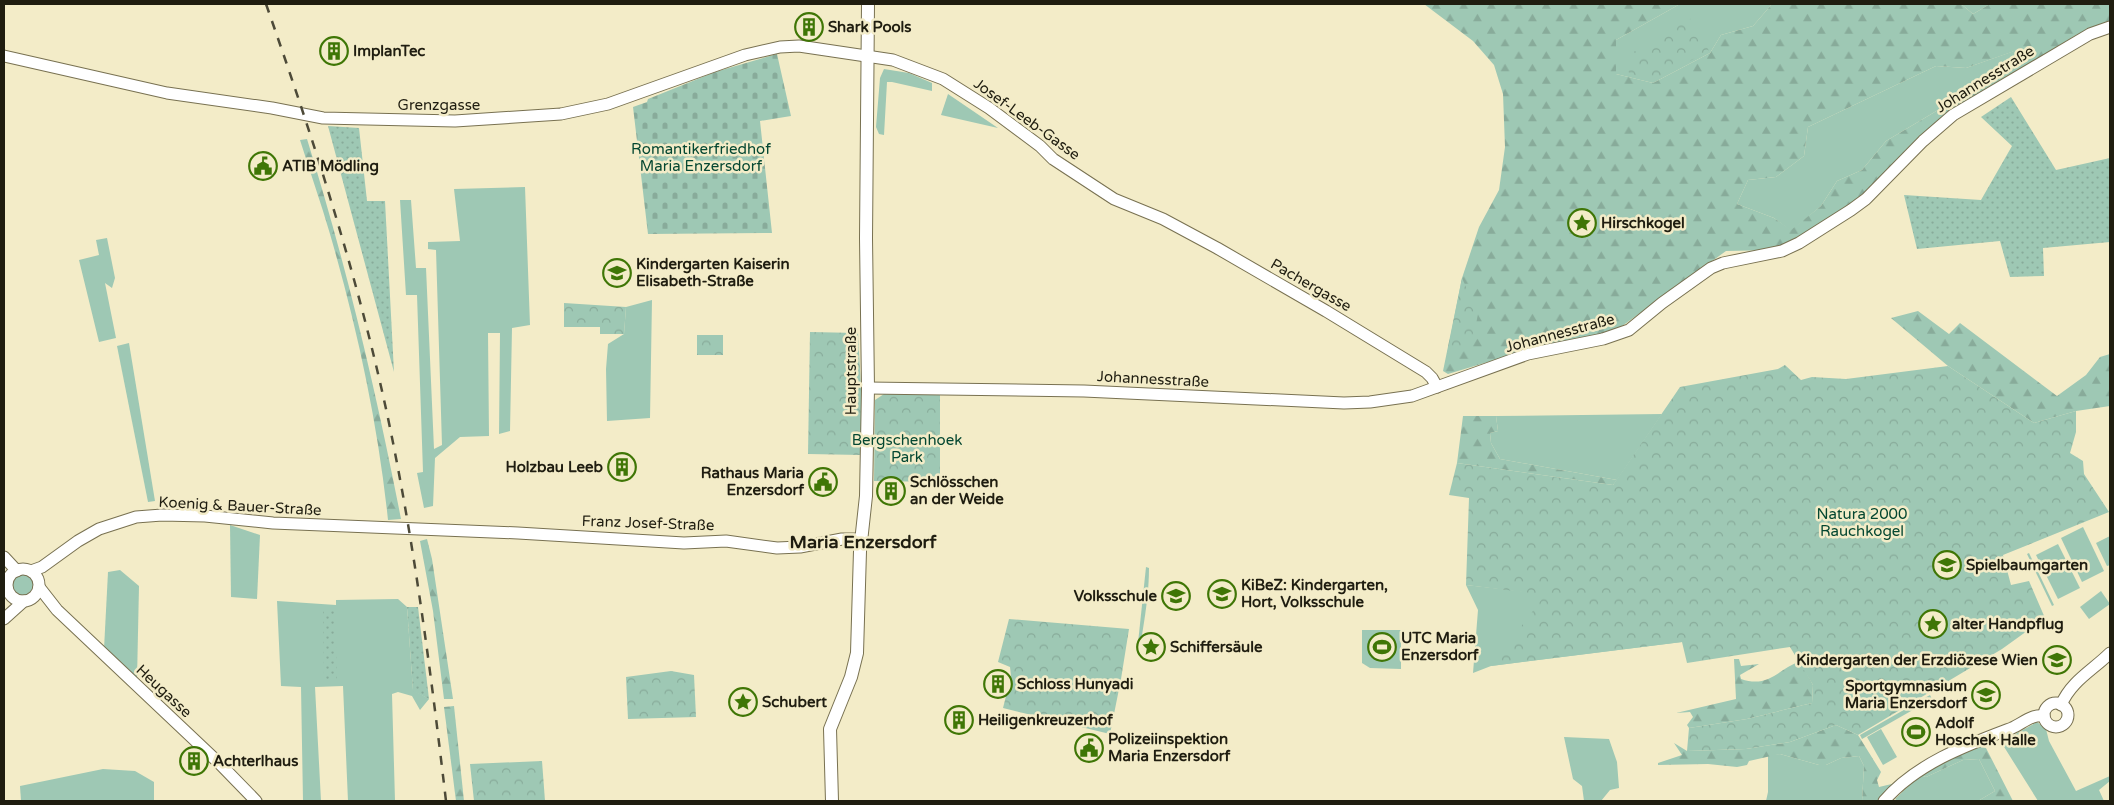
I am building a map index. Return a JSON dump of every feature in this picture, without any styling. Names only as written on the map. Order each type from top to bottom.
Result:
[{"type":"main road","name":"Hauptstraße","points":[[832,801],[830,729],[856,662],[861,539],[866,496],[868,388],[866,238],[868,4]]},
{"type":"street","name":"Johannesstraße","points":[[868,388],[1084,391],[1344,403],[1412,396],[1528,354],[1603,339],[1629,330],[1662,303],[1711,268],[1723,263],[1772,254],[1792,247],[1866,199],[1923,141],[1952,115],[2090,34],[2110,27]]},
{"type":"street","name":"Grenzgasse","points":[[4,56],[167,93],[272,108],[323,118],[455,121],[561,114],[608,104],[744,55],[780,47],[799,46],[868,56]]},
{"type":"street","name":"Josef-Leeb-Gasse","points":[[868,56],[907,64],[943,79],[989,108],[1040,146],[1053,159],[1114,198],[1163,219]]},
{"type":"street","name":"Pachergasse","points":[[1163,219],[1326,311],[1426,372],[1432,378],[1437,388]]},
{"type":"street","name":"Koenig & Bauer-Straße","points":[[31,571],[58,557],[78,541],[99,529],[123,520],[150,516],[184,514],[273,524],[432,530]]},
{"type":"street","name":"Franz Josef-Straße","points":[[432,530],[684,543],[726,541],[777,548],[800,547],[842,539],[861,539]]},
{"type":"street","points":[[4,557],[10,572],[8,588],[12,597],[4,618]]},
{"type":"street","name":"Koenig & Bauer-Straße","points":[[4,618],[34,592],[58,557]]},
{"type":"street","points":[[10,572],[31,571],[34,592]]},
{"type":"street","name":"Heugasse","points":[[12,597],[34,592],[51,605],[220,764],[256,801]]},
{"type":"street","points":[[2061,704],[2074,684],[2110,653]]},
{"type":"street","points":[[2061,704],[2065,707],[2068,716],[2062,725],[2051,726],[2047,723],[2044,716],[2044,712],[2050,705],[2061,704]]},
{"type":"street","points":[[1884,801],[1928,765],[1983,738],[2014,727],[2030,718],[2044,716]]},
{"type":"green space","points":[[1424,4],[1680,4],[1616,40],[1616,74],[1653,83],[1710,53],[1721,35],[1753,26],[1772,4],[1961,4],[1973,14],[1990,4],[2110,4],[2110,21],[2076,35],[1943,117],[1884,175],[1841,213],[1777,250],[1726,251],[1618,329],[1602,336],[1534,348],[1448,374],[1443,371],[1462,278],[1479,227],[1499,190],[1505,147],[1503,94],[1494,65],[1473,41]],"holes":[[[2029,46],[1975,88],[1886,141],[1862,170],[1837,181],[1821,206],[1791,230],[1774,218],[1737,204],[1748,180],[1776,177],[1804,156],[1808,127],[1936,66],[1966,68]]]},
{"type":"green space","points":[[1680,4],[1772,4],[1753,26],[1721,35],[1710,53],[1653,83],[1616,74],[1616,40]]},
{"type":"green space","points":[[1961,4],[1990,4],[1973,14]]},
{"type":"green space","points":[[1692,18],[1709,51],[1652,81],[1629,73],[1625,57]]},
{"type":"green space","points":[[2031,45],[1975,88],[1886,141],[1862,170],[1837,181],[1821,206],[1791,231],[1774,218],[1737,204],[1748,180],[1776,177],[1804,156],[1808,127],[1936,66],[1966,68]]},
{"type":"green space","name":"Romantikerfriedhof Maria Enzersdorf","points":[[777,54],[791,116],[760,121],[772,233],[648,234],[633,107],[715,72]]},
{"type":"green space","points":[[884,69],[909,73],[932,83],[932,91],[887,82],[884,135],[879,134],[876,127],[880,78]]},
{"type":"green space","points":[[948,94],[998,128],[941,115]]},
{"type":"green space","points":[[2011,97],[2056,170],[2110,158],[2110,242],[2043,248],[2044,276],[2010,277],[2000,241],[1917,249],[1904,195],[1981,200],[2012,146],[1981,117]]},
{"type":"green space","points":[[328,126],[359,128],[367,201],[385,201],[394,372]]},
{"type":"green space","points":[[307,139],[335,233],[359,328],[401,519],[388,520],[379,448],[358,340],[327,222],[300,140]]},
{"type":"green space","points":[[525,187],[530,325],[512,328],[510,431],[499,434],[500,333],[488,333],[489,436],[460,437],[435,458],[433,506],[424,508],[417,473],[423,472],[417,295],[406,295],[400,200],[411,200],[416,268],[426,268],[434,449],[442,445],[436,250],[428,249],[428,242],[460,241],[454,189]]},
{"type":"green space","points":[[107,238],[115,278],[112,288],[105,283],[116,338],[99,342],[79,260],[99,255],[96,240]]},
{"type":"green space","points":[[1462,278],[1478,314],[1473,339],[1447,354]]},
{"type":"green space","points":[[652,300],[650,418],[607,421],[606,369],[608,344],[624,334],[626,307]]},
{"type":"green space","points":[[564,303],[626,307],[624,334],[600,334],[600,327],[564,327]]},
{"type":"green space","points":[[1918,311],[1949,334],[1960,323],[2057,396],[2086,375],[2100,357],[2110,354],[2110,406],[2076,411],[2034,423],[1948,366],[1891,318]]},
{"type":"green space","points":[[810,332],[858,333],[861,388],[861,455],[808,454]]},
{"type":"green space","points":[[697,335],[723,335],[723,355],[697,355]]},
{"type":"green space","points":[[129,343],[155,501],[148,502],[117,346]]},
{"type":"green space","name":"Natura 2000 Rauchkogel","points":[[1785,365],[1801,380],[1812,377],[1846,379],[1948,366],[2034,423],[2076,411],[2076,432],[2070,453],[2083,461],[2084,474],[2109,512],[2003,555],[2011,585],[2029,581],[2045,618],[2002,649],[1858,735],[1836,725],[1790,742],[1746,749],[1687,751],[1689,728],[1747,719],[1812,703],[1813,685],[1790,647],[1687,663],[1682,642],[1491,666],[1545,595],[1466,585],[1469,498],[1449,495],[1457,463],[1613,485],[1680,387],[1778,369]]},
{"type":"green space","name":"Bergschenhoek Park","points":[[884,394],[940,395],[940,482],[874,481],[875,400]]},
{"type":"green space","points":[[1662,414],[1617,480],[1500,459],[1491,443],[1490,433],[1498,431],[1496,416]]},
{"type":"green space","points":[[1463,416],[1496,416],[1498,431],[1490,433],[1491,443],[1500,459],[1617,480],[1613,485],[1457,463]]},
{"type":"green space","points":[[230,525],[260,535],[257,599],[231,597]]},
{"type":"green space","points":[[2083,527],[2104,571],[2082,582],[2061,538]]},
{"type":"green space","points":[[2110,536],[2110,565],[2107,566],[2096,543]]},
{"type":"green space","points":[[427,539],[432,559],[453,699],[444,699],[433,611],[420,541]]},
{"type":"green space","points":[[2058,544],[2080,588],[2058,599],[2036,555]]},
{"type":"green space","points":[[2029,553],[2054,605],[2052,606],[2027,554]]},
{"type":"green space","points":[[1146,567],[1149,568],[1148,595],[1141,641],[1138,643]]},
{"type":"green space","points":[[120,570],[139,586],[137,679],[104,649],[108,572]]},
{"type":"green space","points":[[24,574],[32,577],[35,585],[32,593],[24,596],[16,593],[13,585],[16,577]]},
{"type":"green space","points":[[1466,585],[1545,594],[1682,642],[1491,666],[1473,673],[1478,610]]},
{"type":"green space","points":[[2101,591],[2110,604],[2089,619],[2080,607]]},
{"type":"green space","points":[[398,599],[407,607],[413,690],[429,699],[420,710],[412,696],[398,692],[392,694],[395,801],[348,801],[343,686],[315,687],[321,801],[303,801],[301,687],[281,686],[277,601],[336,605],[336,600]]},
{"type":"green space","points":[[407,607],[418,607],[429,699],[413,691]]},
{"type":"green space","points":[[335,609],[337,681],[324,681],[323,610]]},
{"type":"green space","points":[[1009,619],[1129,629],[1110,734],[1003,708],[1011,676],[1010,667],[998,662]]},
{"type":"green space","name":"UTC Maria Enzersdorf","points":[[1362,630],[1401,630],[1401,669],[1370,668],[1362,663]]},
{"type":"green space","points":[[1734,659],[1739,659],[1741,666],[1759,664],[1740,675],[1741,679],[1750,681],[1765,680],[1800,661],[1813,685],[1812,703],[1747,719],[1689,728],[1687,725],[1693,717],[1690,712],[1676,713],[1736,699]]},
{"type":"green space","points":[[671,671],[694,675],[696,717],[628,719],[626,677]]},
{"type":"green space","points":[[1930,695],[1932,699],[1862,739],[1860,735]]},
{"type":"green space","points":[[454,706],[464,801],[456,801],[444,707]]},
{"type":"green space","points":[[2037,722],[2046,729],[2049,741],[2076,791],[2110,776],[2110,781],[2099,790],[2104,801],[2038,801],[2001,742]]},
{"type":"green space","points":[[1836,725],[1858,735],[1881,772],[1877,780],[1879,787],[1900,782],[1880,801],[1862,801],[1864,766],[1859,756],[1841,758],[1826,765],[1819,765],[1780,754],[1749,761],[1747,765],[1737,767],[1708,764],[1658,765],[1658,763],[1682,755],[1674,743],[1687,751],[1746,749],[1790,742]]},
{"type":"green space","points":[[1881,729],[1897,757],[1883,765],[1867,737]]},
{"type":"green space","points":[[1564,737],[1609,739],[1617,762],[1619,788],[1610,790],[1601,801],[1584,801],[1582,786],[1573,779]]},
{"type":"green space","points":[[1982,746],[1986,748],[2013,801],[1978,801],[1995,791],[1979,759],[1963,760],[1926,777],[1920,775],[1945,761]]},
{"type":"green space","points":[[1780,754],[1819,765],[1826,765],[1841,758],[1859,756],[1864,766],[1862,801],[1766,801],[1768,792],[1768,755]]},
{"type":"green space","points":[[1979,759],[1995,791],[1978,801],[1898,801],[1895,799],[1920,775],[1926,777],[1963,760]]},
{"type":"green space","points":[[542,761],[545,801],[474,801],[470,764]]},
{"type":"green space","points":[[103,769],[135,771],[154,782],[154,801],[21,801],[20,786]]},
{"type":"railway","points":[[266,4],[301,107],[350,264],[389,423],[415,564],[446,801]]},
{"type":"place","name":"Shark Pools","points":[[809,27]]},
{"type":"place","name":"ImplanTec","points":[[334,51]]},
{"type":"place","name":"ATIB Mödling","points":[[263,166]]},
{"type":"place","name":"Hirschkogel","points":[[1582,223]]},
{"type":"place","name":"Kindergarten Kaiserin Elisabeth-Straße","points":[[617,273]]},
{"type":"place","name":"Holzbau Leeb","points":[[622,467]]},
{"type":"place","name":"Rathaus Maria Enzersdorf","points":[[823,482]]},
{"type":"place","name":"Schlösschen an der Weide","points":[[891,491]]},
{"type":"place","name":"Spielbaumgarten","points":[[1947,565]]},
{"type":"place","name":"KiBeZ: Kindergarten, Hort, Volksschule","points":[[1222,594]]},
{"type":"place","name":"Volksschule","points":[[1176,596]]},
{"type":"place","name":"alter Handpflug","points":[[1933,624]]},
{"type":"place","name":"Schiffersäule","points":[[1151,647]]},
{"type":"place","name":"UTC Maria Enzersdorf","points":[[1382,647]]},
{"type":"place","name":"Kindergarten der Erzdiözese Wien","points":[[2057,660]]},
{"type":"place","name":"Schloss Hunyadi","points":[[998,684]]},
{"type":"place","name":"Sportgymnasium Maria Enzersdorf","points":[[1986,695]]},
{"type":"place","name":"Schubert","points":[[743,702]]},
{"type":"place","name":"Heiligenkreuzerhof","points":[[959,720]]},
{"type":"place","name":"Adolf Hoschek Halle","points":[[1916,732]]},
{"type":"place","name":"Polizeiinspektion Maria Enzersdorf","points":[[1089,748]]},
{"type":"place","name":"Achterlhaus","points":[[194,761]]},
{"type":"district","name":"Maria Enzersdorf","points":[[863,542]]}]
